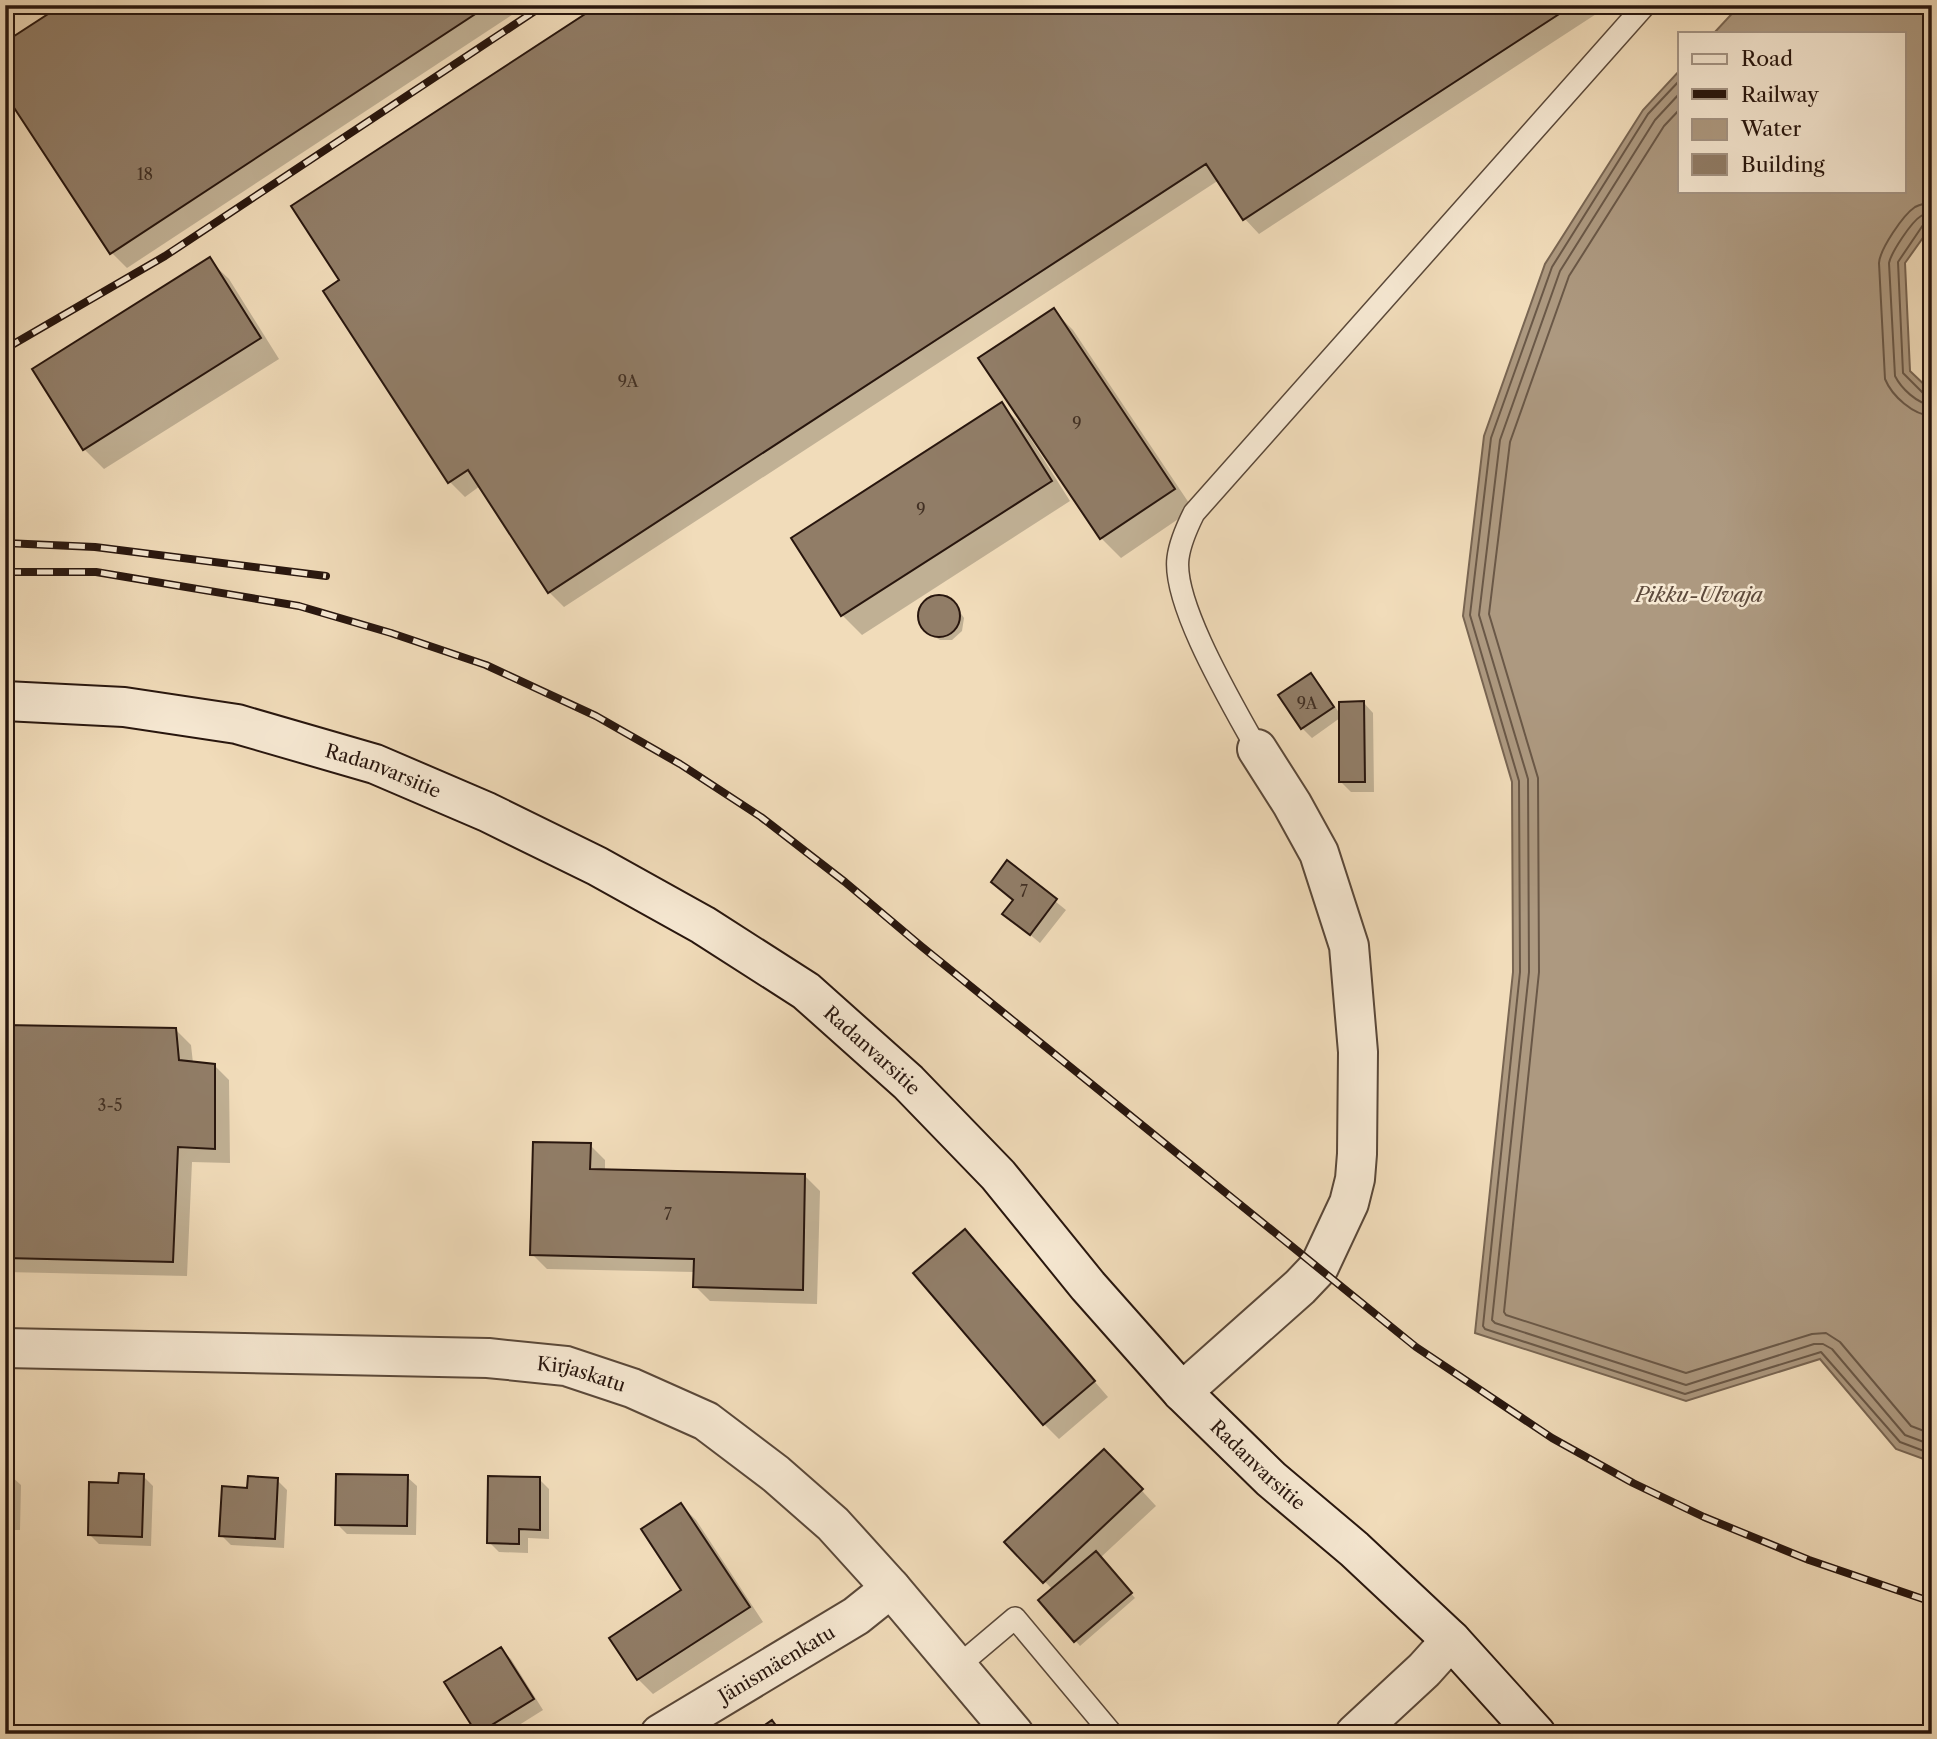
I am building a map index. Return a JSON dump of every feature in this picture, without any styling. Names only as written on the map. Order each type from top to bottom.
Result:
[{"type":"street","name":"Radanvarsitie","points":[[5,701],[124,707],[237,724],[375,764],[487,812],[597,866],[703,925],[806,991],[908,1082],[998,1175],[1088,1286],[1182,1392],[1271,1479],[1354,1549],[1451,1640],[1536,1734]]},
{"type":"street","points":[[1182,1392],[1319,1267],[1349,1203],[1355,1179],[1357,1052],[1349,946],[1319,853],[1292,804],[1257,750]]},
{"type":"street","name":"Kirjaskatu","points":[[5,1348],[488,1358],[566,1366],[632,1388],[706,1421],[776,1474],[832,1524],[891,1588],[1014,1734]]},
{"type":"street","name":"Jänismäenkatu","points":[[660,1734],[856,1616],[891,1588]]},
{"type":"street","points":[[1355,1734],[1424,1670],[1451,1640]]},
{"type":"lane","points":[[1257,750],[1207,655],[1180,588],[1178,560],[1184,534],[1194,513],[1645,5]]},
{"type":"lane","points":[[957,1667],[1015,1618],[1112,1734]]},
{"type":"water","name":"Pikku-Ulvaja","points":[[1740,5],[1932,5],[1932,225],[1905,263],[1910,371],[1932,392],[1932,1462],[1896,1449],[1820,1359],[1686,1401],[1475,1333],[1513,972],[1512,782],[1463,616],[1484,436],[1545,264],[1643,110],[1678,72],[1678,192],[1906,192],[1906,32],[1715,32]]},
{"type":"building","points":[[62,5],[489,5],[110,254],[5,94],[5,42]]},
{"type":"building","points":[[599,5],[1573,5],[1243,220],[1206,164],[548,593],[468,470],[448,483],[323,291],[339,280],[291,206]]},
{"type":"building","points":[[210,257],[261,338],[83,450],[32,369]]},
{"type":"building","points":[[1054,308],[1175,489],[1100,539],[978,358]]},
{"type":"building","points":[[1002,402],[1052,481],[841,616],[791,538]]},
{"type":"building","points":[[939,595],[954,601],[960,616],[954,631],[939,637],[924,631],[918,616],[924,601]]},
{"type":"building","points":[[1311,673],[1334,707],[1301,729],[1278,695]]},
{"type":"building","points":[[1364,701],[1365,782],[1339,782],[1339,702]]},
{"type":"building","points":[[1007,860],[1057,899],[1030,935],[1002,914],[1013,900],[991,882]]},
{"type":"building","points":[[5,1025],[176,1028],[179,1060],[215,1064],[215,1149],[178,1147],[173,1262],[5,1258]]},
{"type":"building","points":[[533,1142],[591,1143],[590,1169],[805,1174],[803,1290],[693,1287],[694,1259],[530,1255]]},
{"type":"building","points":[[965,1229],[1095,1381],[1043,1425],[913,1273]]},
{"type":"building","points":[[1104,1449],[1143,1489],[1043,1583],[1004,1542]]},
{"type":"building","points":[[119,1473],[144,1474],[142,1537],[88,1535],[89,1482],[118,1483]]},
{"type":"building","points":[[5,1474],[12,1474],[11,1521],[5,1521]]},
{"type":"building","points":[[336,1474],[408,1475],[407,1526],[335,1525]]},
{"type":"building","points":[[248,1476],[278,1478],[275,1539],[219,1536],[222,1486],[247,1488]]},
{"type":"building","points":[[488,1476],[540,1477],[540,1530],[519,1529],[519,1544],[487,1543]]},
{"type":"building","points":[[681,1503],[750,1607],[637,1680],[609,1638],[681,1590],[641,1529]]},
{"type":"building","points":[[1096,1551],[1132,1593],[1074,1642],[1038,1600]]},
{"type":"building","points":[[501,1647],[534,1699],[477,1734],[444,1682]]},
{"type":"building","points":[[772,1720],[782,1734],[752,1734]]},
{"type":"railway","points":[[5,349],[165,256],[544,5]]},
{"type":"railway","points":[[5,543],[95,547],[326,576]]},
{"type":"railway","points":[[5,572],[96,572],[299,606],[486,665],[596,716],[680,764],[761,817],[845,882],[1416,1347],[1552,1438],[1633,1483],[1704,1517],[1809,1560],[1932,1602]]}]
